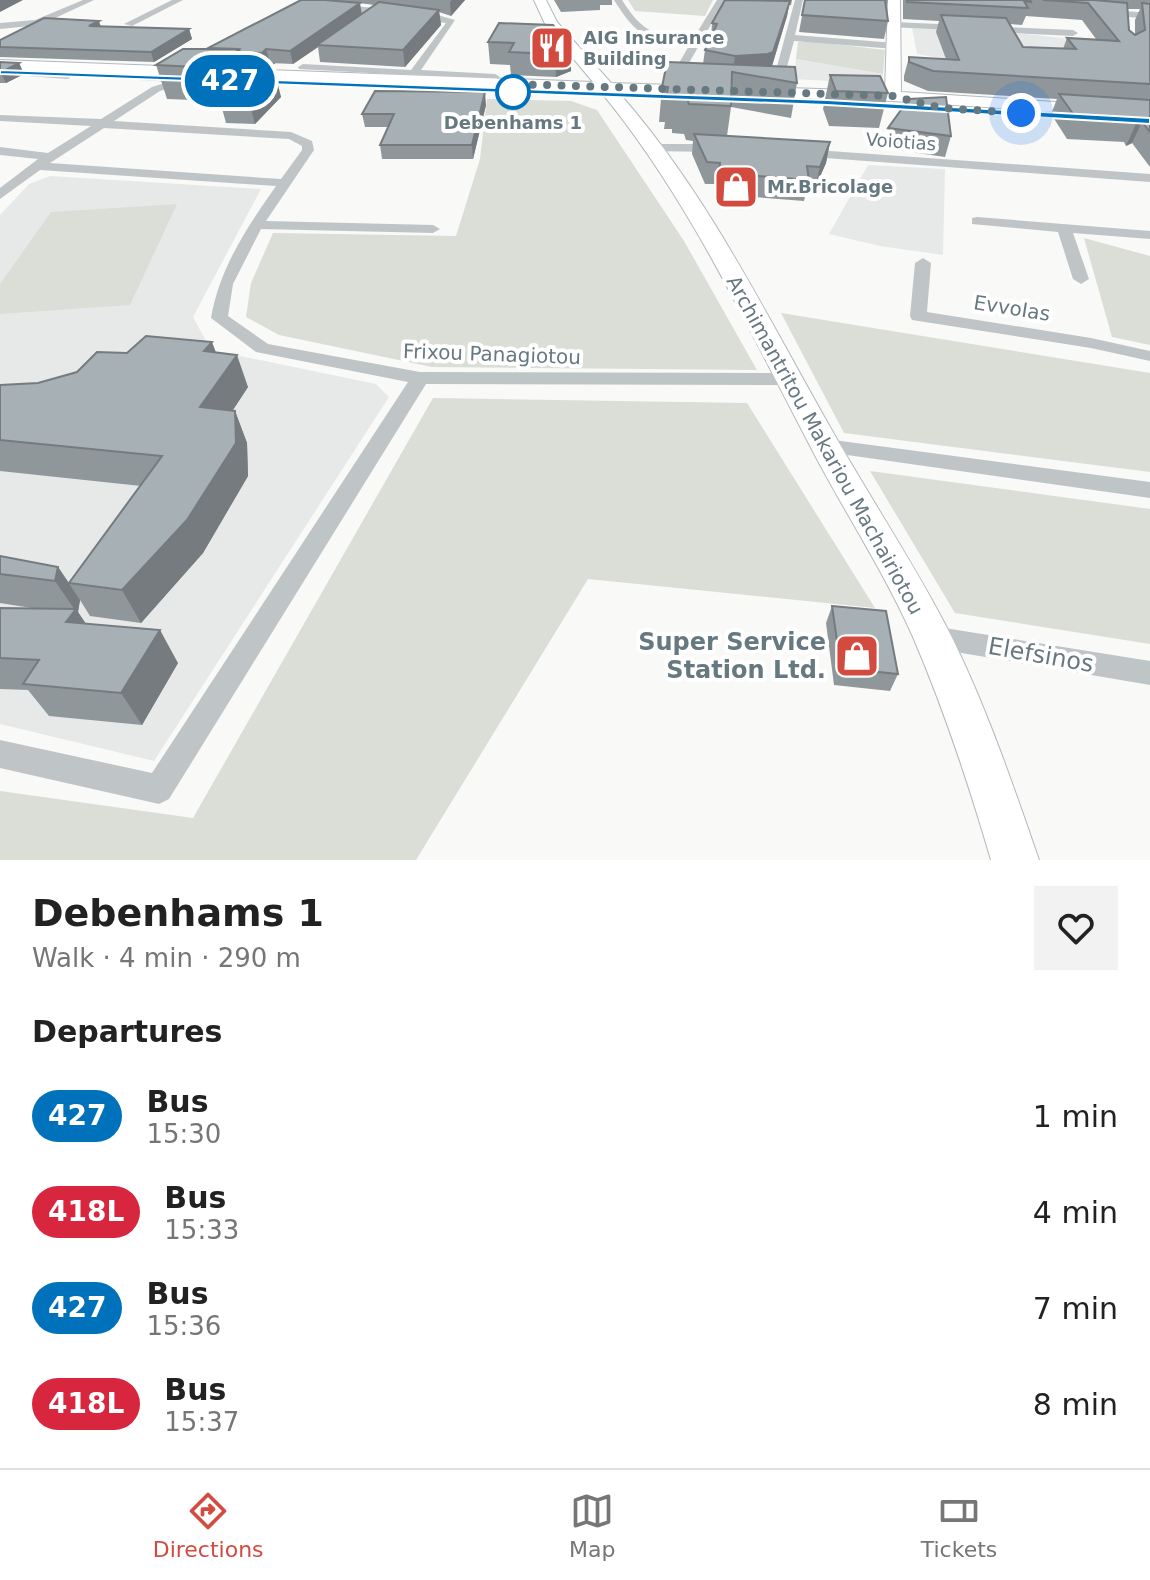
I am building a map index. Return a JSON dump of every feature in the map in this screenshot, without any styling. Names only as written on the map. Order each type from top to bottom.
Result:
[{"type":"main road","name":"Archimantritou Makariou Machairiotou","points":[[540,0],[551,23],[632,118],[699,218],[887,549],[932,637],[992,789],[1015,860]]},
{"type":"main road","points":[[894,0],[894,91]]},
{"type":"main road","points":[[0,65],[157,79],[211,65],[280,75],[542,85],[674,98]]},
{"type":"main road","points":[[542,85],[573,78],[588,65]]},
{"type":"main road","points":[[0,73],[609,92],[730,89],[894,91],[940,104],[1150,113]]},
{"type":"main road","points":[[632,118],[634,110],[641,104],[730,89],[1150,121]]},
{"type":"street","points":[[0,26],[37,23],[90,0]]},
{"type":"street","points":[[129,24],[179,0]]},
{"type":"street","points":[[618,0],[639,32],[696,42]]},
{"type":"street","points":[[734,6],[720,2],[684,63],[685,67],[730,89],[781,72],[798,5],[781,9]]},
{"type":"street","points":[[328,7],[447,20],[452,25],[414,73]]},
{"type":"street","points":[[1087,11],[1128,20],[1150,16]]},
{"type":"street","points":[[363,23],[378,12]]},
{"type":"street","points":[[893,25],[1073,33]]},
{"type":"street","points":[[791,38],[895,46]]},
{"type":"street","points":[[280,75],[303,67],[316,56]]},
{"type":"street","points":[[303,67],[486,75]]},
{"type":"street","points":[[0,195],[50,157],[105,123],[157,79]]},
{"type":"street","points":[[0,118],[105,123]]},
{"type":"street","name":"Frixou Panagiotou","points":[[105,123],[291,136],[308,144],[308,150],[256,225],[225,284],[219,318],[262,348],[420,378],[791,379]]},
{"type":"street","points":[[650,148],[729,149]]},
{"type":"street","points":[[0,151],[50,157]]},
{"type":"street","name":"Voiotias","points":[[791,153],[1150,178]]},
{"type":"street","points":[[37,166],[284,183]]},
{"type":"street","points":[[977,221],[1150,235]]},
{"type":"street","points":[[256,225],[433,229]]},
{"type":"street","points":[[1064,228],[1081,279]]},
{"type":"street","name":"EvvoIas","points":[[923,263],[918,316],[1091,343],[1150,356]]},
{"type":"street","points":[[0,754],[159,789],[420,378]]},
{"type":"street","points":[[826,446],[1150,490]]},
{"type":"street","name":"Elefsinos","points":[[932,637],[1150,673]]},
{"type":"shaded area","points":[[628,0],[713,0],[705,16],[635,11]]},
{"type":"shaded area","points":[[912,28],[1090,41],[1078,51],[961,62],[917,54]]},
{"type":"shaded area","points":[[798,42],[885,50],[883,74],[796,59]]},
{"type":"shaded area","points":[[796,59],[883,74],[882,84],[793,79]]},
{"type":"shaded area","points":[[487,99],[571,101],[597,110],[684,241],[757,370],[432,367],[279,335],[246,317],[251,283],[273,233],[456,236],[480,159]]},
{"type":"shaded area","points":[[868,165],[945,169],[943,255],[880,246],[829,234]]},
{"type":"shaded area","points":[[50,176],[261,189],[193,317],[211,350],[376,384],[389,397],[154,761],[0,724],[0,215],[29,184]]},
{"type":"shaded area","points":[[177,204],[130,305],[0,314],[0,284],[51,212]]},
{"type":"shaded area","points":[[1084,238],[1150,256],[1150,345],[1112,337]]},
{"type":"shaded area","points":[[781,313],[1150,373],[1150,472],[844,433]]},
{"type":"shaded area","points":[[433,398],[747,403],[875,608],[588,579],[416,860],[0,860],[0,791],[193,818]]},
{"type":"shaded area","points":[[870,471],[1150,509],[1150,644],[955,613]]},
{"type":"building","points":[[301,0],[360,3],[290,51],[266,49],[262,53],[208,48]]},
{"type":"building","points":[[725,0],[790,1],[773,52],[735,56],[705,50],[717,24],[712,23]]},
{"type":"building","points":[[805,0],[885,0],[888,21],[802,15]]},
{"type":"building","points":[[907,0],[1030,0],[1031,2],[1024,1],[1028,8]]},
{"type":"building","points":[[1043,0],[1127,3],[1129,30],[1135,35],[1145,30],[1142,3],[1150,4],[1150,84],[933,71],[909,62],[909,57],[959,60],[941,15],[1006,18],[1023,47],[1076,49],[1067,38],[1119,41],[1088,3]]},
{"type":"building","points":[[379,2],[439,10],[403,50],[317,45]]},
{"type":"building","points":[[44,18],[99,21],[89,26],[189,29],[151,52],[0,47],[0,40]]},
{"type":"building","points":[[499,23],[553,25],[571,48],[555,54],[509,52],[514,43],[488,42]]},
{"type":"building","points":[[183,49],[239,49],[216,68],[156,65]]},
{"type":"building","points":[[0,62],[19,63],[0,73]]},
{"type":"building","points":[[667,62],[795,67],[797,83],[732,72],[731,106],[689,104],[687,99],[667,94],[668,87],[662,87]]},
{"type":"building","points":[[246,63],[273,64],[246,89],[217,88]]},
{"type":"building","points":[[830,75],[880,76],[888,93],[836,91]]},
{"type":"building","points":[[375,91],[485,92],[472,145],[380,145],[394,114],[362,114]]},
{"type":"building","points":[[1059,94],[1150,100],[1150,132],[1142,122],[1076,118]]},
{"type":"building","points":[[946,97],[951,136],[888,128],[909,99]]},
{"type":"building","points":[[694,134],[830,142],[820,167],[807,166],[809,180],[719,173],[720,163],[707,162]]},
{"type":"building","points":[[146,336],[212,342],[204,351],[237,355],[200,407],[235,411],[236,443],[187,520],[122,590],[69,583],[162,456],[0,440],[0,385],[38,383],[77,372],[97,352],[127,353]]},
{"type":"building","points":[[0,556],[58,567],[55,581],[0,574]]},
{"type":"building","points":[[832,606],[886,611],[898,674],[841,668]]},
{"type":"building","points":[[0,608],[76,609],[66,622],[160,630],[121,693],[23,684],[39,660],[0,658]]},
{"type":"waterway","points":[[21,71],[68,73]]},
{"type":"waterway","points":[[111,74],[191,77]]},
{"type":"bus line","name":"427","points":[[0,73],[827,102],[1150,121]]},
{"type":"place","name":"AIG Insurance Building","points":[[552,48]]},
{"type":"place","name":"Debenhams 1","points":[[513,92]]},
{"type":"place","name":"Mr.Bricolage","points":[[736,187]]},
{"type":"place","name":"Super Service Station Ltd.","points":[[857,656]]},
{"type":"route","points":[[513,92],[512,84],[893,96],[941,108],[1021,113]]}]
